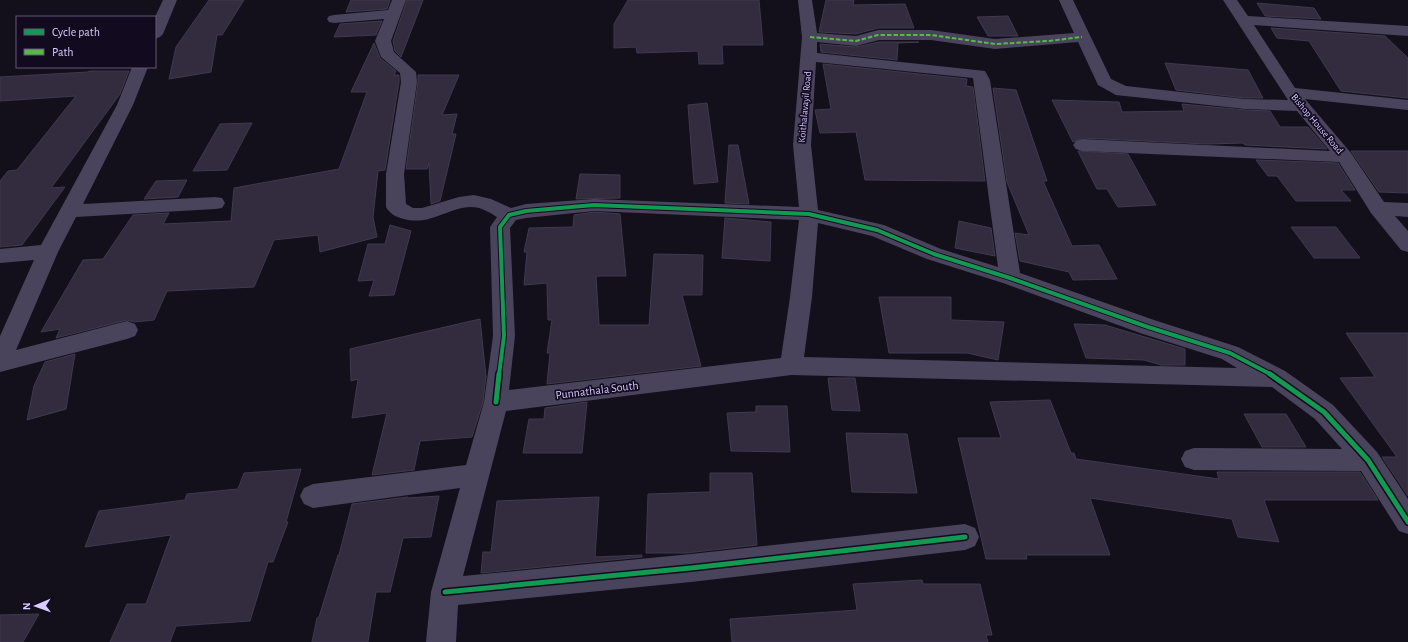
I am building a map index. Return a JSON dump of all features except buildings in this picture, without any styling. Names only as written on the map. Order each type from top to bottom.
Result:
[{"type":"street","points":[[156,32],[170,0]]},
{"type":"street","name":"Koithalavayil Road","points":[[805,0],[810,37],[810,57],[802,145],[809,214]]},
{"type":"street","points":[[1066,0],[1104,82],[1122,91],[1245,104],[1301,106]]},
{"type":"street","name":"Bishop House Road","points":[[1230,0],[1290,92],[1345,157],[1378,208],[1408,245]]},
{"type":"street","points":[[334,19],[396,7]]},
{"type":"street","points":[[396,7],[383,41],[387,54],[408,72],[409,82],[395,174],[396,207],[404,214],[418,216],[469,201],[487,203],[509,215]]},
{"type":"street","points":[[1244,20],[1408,31]]},
{"type":"street","points":[[810,37],[856,41],[878,35],[931,35],[995,44],[1048,41],[1082,37]]},
{"type":"street","points":[[810,57],[979,74],[982,80],[1010,278]]},
{"type":"street","points":[[0,362],[48,252],[125,105],[140,68]]},
{"type":"street","points":[[1290,92],[1408,105]]},
{"type":"street","points":[[1082,144],[1345,157]]},
{"type":"street","points":[[69,211],[215,203]]},
{"type":"street","points":[[441,642],[444,592],[475,474],[496,402],[504,336],[500,227],[509,215],[526,211],[594,205],[809,214],[877,230],[934,254],[1010,278],[1148,327],[1230,353],[1276,378],[1324,412],[1368,460],[1408,522]]},
{"type":"street","points":[[1378,208],[1408,210]]},
{"type":"street","points":[[791,366],[801,297],[809,214]]},
{"type":"street","points":[[0,256],[48,252]]},
{"type":"street","points":[[0,362],[127,330]]},
{"type":"street","name":"Punnathala South","points":[[496,402],[791,366],[1276,378]]},
{"type":"street","points":[[1194,459],[1368,460]]},
{"type":"street","points":[[313,496],[475,474]]},
{"type":"street","points":[[444,592],[691,568],[965,537]]},
{"type":"marked path","points":[[810,37],[856,41],[878,35],[931,35],[995,44],[1048,41],[1082,37]]},
{"type":"cycle path","points":[[496,402],[504,336],[500,227],[509,215],[526,211],[594,205],[809,214],[877,230],[934,254],[1010,278],[1148,327],[1230,353],[1277,378],[1324,412],[1368,460],[1408,522]]},
{"type":"cycle path","points":[[445,592],[691,568],[965,537]]}]
